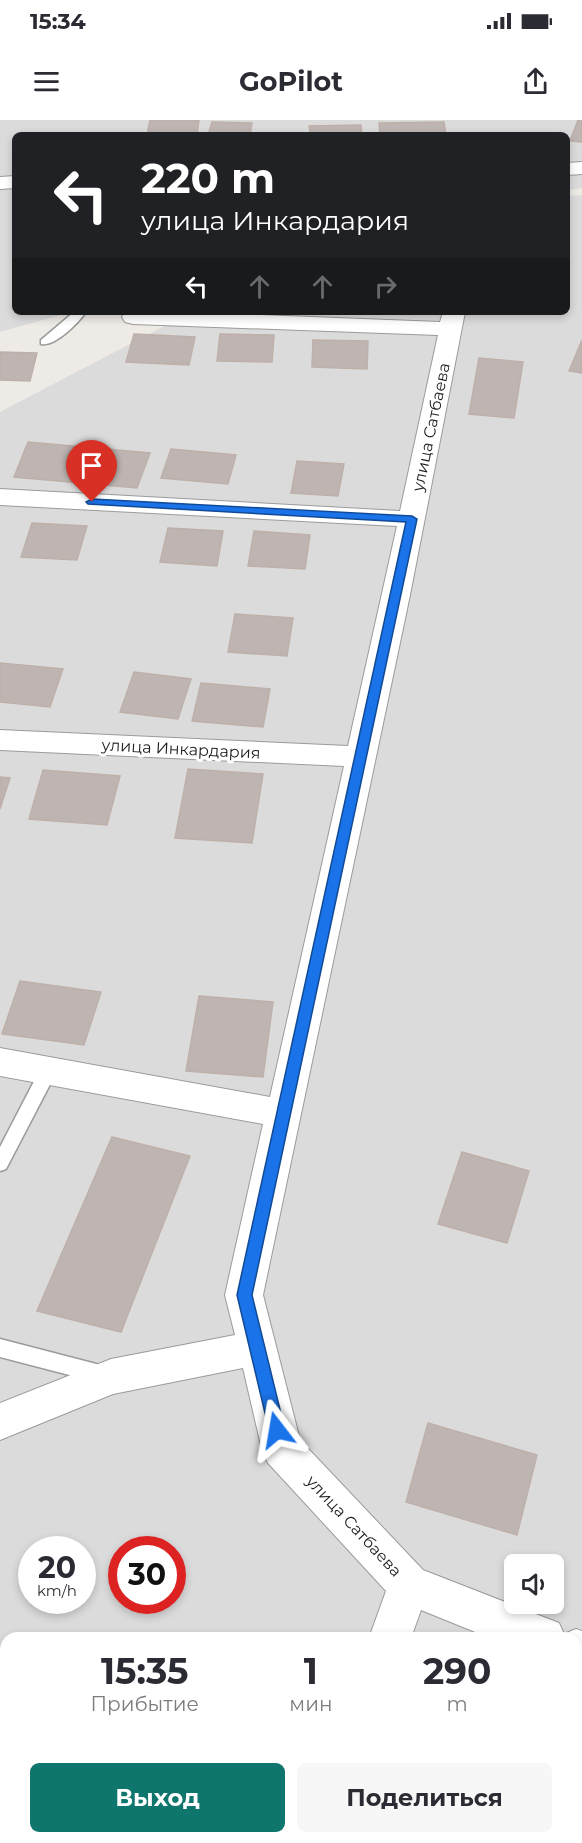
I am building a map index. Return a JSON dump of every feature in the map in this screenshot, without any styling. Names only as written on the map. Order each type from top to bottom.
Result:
[{"type":"street","points":[[133,317],[452,321]]},
{"type":"street","name":"улица Сатбаева","points":[[452,321],[412,519],[244,1295],[282,1450],[409,1585],[529,1632]]},
{"type":"street","points":[[0,497],[412,519]]},
{"type":"street","name":"улица Инкардария","points":[[0,740],[361,757]]},
{"type":"street","points":[[0,1062],[284,1114]]},
{"type":"street","points":[[0,1422],[111,1377],[257,1348]]},
{"type":"street","points":[[392,1632],[409,1585]]},
{"type":"lane","points":[[45,342],[62,328],[74,322],[78,315]]},
{"type":"lane","points":[[0,1164],[48,1071]]},
{"type":"lane","points":[[0,1348],[111,1377]]},
{"type":"shaded area","points":[[0,120],[582,120],[582,188],[570,190],[570,132],[12,132],[12,315],[60,315],[0,332]]},
{"type":"shaded area","points":[[582,195],[582,1632],[0,1632],[0,412],[185,315],[570,315],[570,196]]},
{"type":"building","points":[[150,120],[199,120],[197,132],[148,132]]},
{"type":"building","points":[[578,120],[582,120],[582,142],[570,141]]},
{"type":"building","points":[[212,122],[252,123],[250,132],[209,132]]},
{"type":"building","points":[[444,122],[446,132],[380,132],[379,123]]},
{"type":"building","points":[[361,125],[362,132],[310,132],[309,126]]},
{"type":"building","points":[[134,334],[195,337],[189,365],[126,362]]},
{"type":"building","points":[[220,334],[274,335],[272,362],[217,361]]},
{"type":"building","points":[[313,340],[368,341],[367,369],[312,367]]},
{"type":"building","points":[[582,340],[582,373],[569,371]]},
{"type":"building","points":[[0,352],[37,353],[30,381],[0,380]]},
{"type":"building","points":[[479,358],[523,362],[514,418],[469,414]]},
{"type":"building","points":[[28,442],[150,453],[137,488],[14,477]]},
{"type":"building","points":[[171,449],[236,455],[228,484],[161,478]]},
{"type":"building","points":[[297,461],[344,464],[338,496],[291,493]]},
{"type":"building","points":[[32,523],[87,526],[77,560],[21,557]]},
{"type":"building","points":[[168,528],[223,531],[217,566],[160,562]]},
{"type":"building","points":[[254,531],[310,535],[305,569],[248,566]]},
{"type":"building","points":[[235,614],[293,618],[287,656],[228,652]]},
{"type":"building","points":[[0,663],[63,669],[50,707],[0,702]]},
{"type":"building","points":[[134,672],[191,679],[178,719],[120,712]]},
{"type":"building","points":[[201,683],[270,689],[263,727],[192,721]]},
{"type":"building","points":[[188,769],[263,774],[252,843],[175,838]]},
{"type":"building","points":[[43,770],[120,776],[107,825],[29,819]]},
{"type":"building","points":[[0,777],[10,778],[0,809]]},
{"type":"building","points":[[20,981],[101,992],[84,1045],[2,1034]]},
{"type":"building","points":[[199,996],[273,1002],[263,1077],[186,1071]]},
{"type":"building","points":[[112,1137],[190,1156],[121,1332],[37,1311]]},
{"type":"building","points":[[462,1152],[529,1171],[507,1243],[438,1224]]},
{"type":"building","points":[[428,1423],[537,1455],[517,1535],[406,1502]]},
{"type":"route","points":[[92,502],[412,519],[244,1295],[277,1430]]}]
